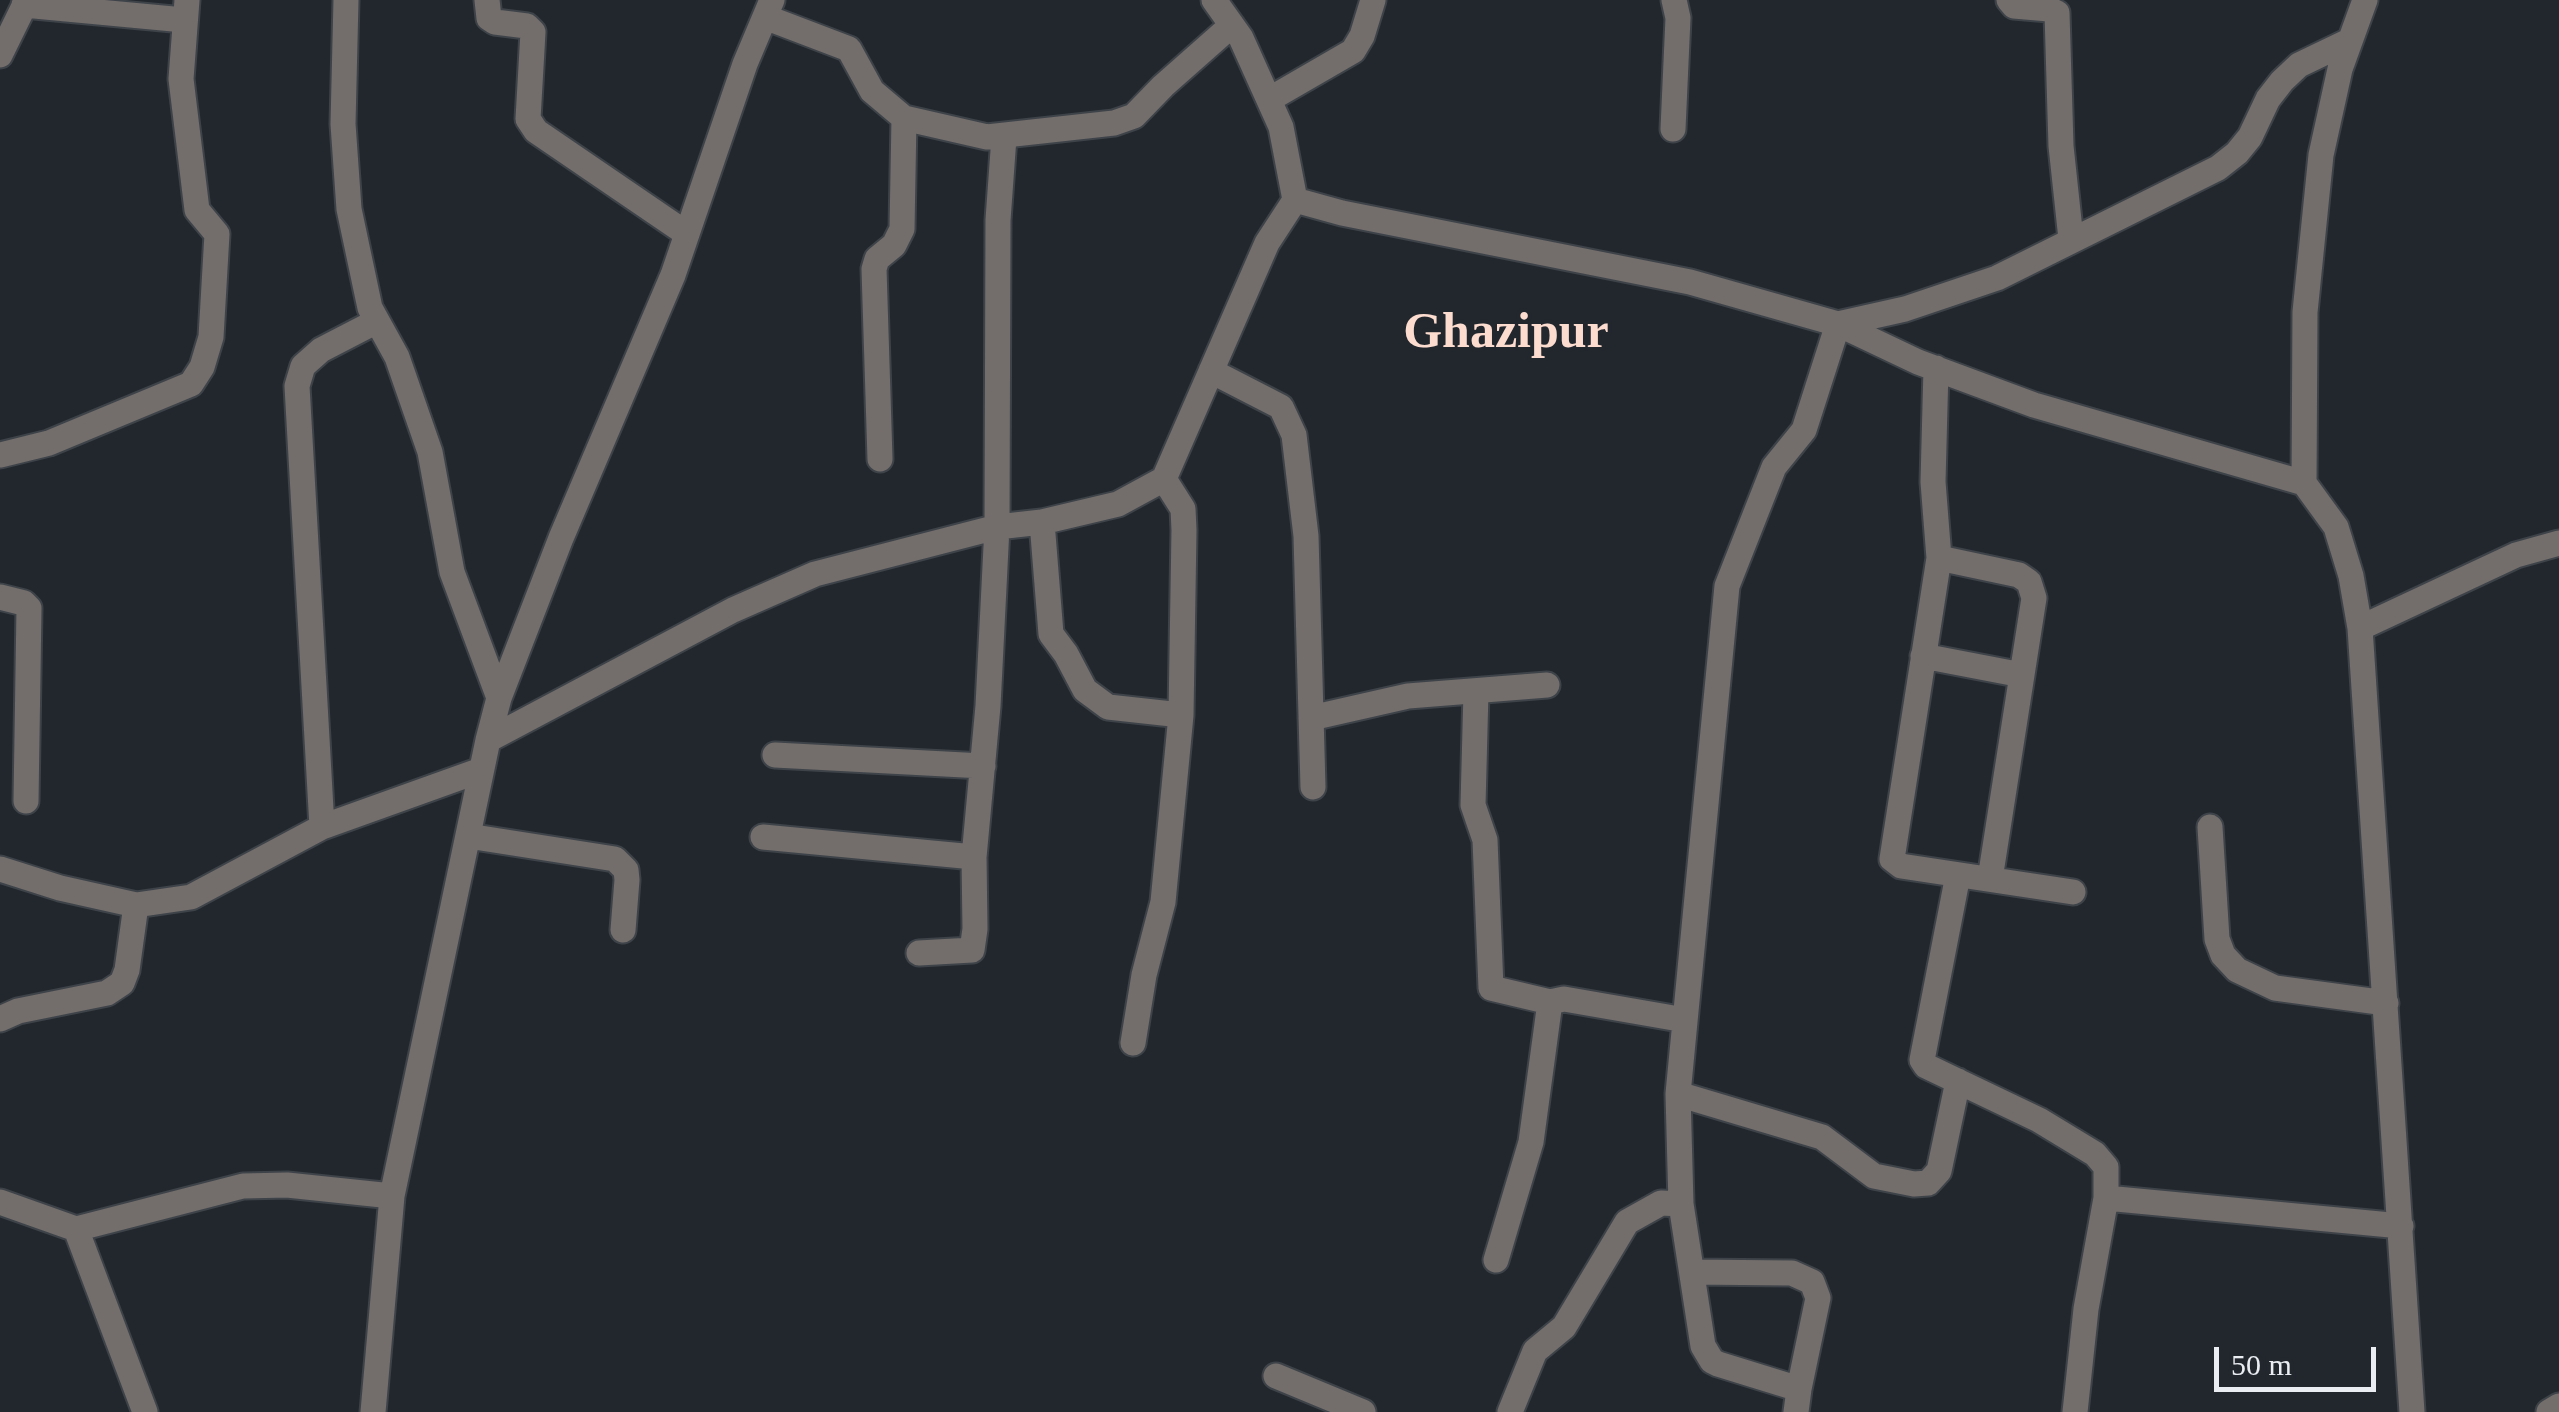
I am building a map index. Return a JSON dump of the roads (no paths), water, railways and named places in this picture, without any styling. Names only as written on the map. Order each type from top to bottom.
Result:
[{"type":"street","points":[[346,0],[343,124],[348,208],[370,308],[397,357],[430,452],[452,572],[499,698]]},
{"type":"street","points":[[487,0],[489,18],[527,26],[533,32],[528,119],[536,131],[687,234]]},
{"type":"street","points":[[488,740],[733,610],[814,574],[997,527],[1042,522],[1118,504],[1164,479],[1267,244],[1295,200],[1281,126],[1236,31],[1214,0]]},
{"type":"street","points":[[373,1412],[392,1196],[499,698],[561,538],[673,275],[769,9],[849,49],[872,91],[904,118],[950,131],[1004,137],[1114,123],[1134,116],[1236,31],[1243,0]]},
{"type":"street","points":[[1270,99],[1353,51],[1374,0]]},
{"type":"street","points":[[1673,130],[1678,18],[1674,0]]},
{"type":"street","points":[[2009,0],[2014,6],[2057,13],[2061,146],[2071,240]]},
{"type":"street","points":[[2365,0],[2349,41],[2328,120],[2309,252],[2304,483],[2336,527],[2351,576],[2360,628],[2412,1412]]},
{"type":"street","points":[[0,55],[26,3],[185,10],[181,79],[197,210],[217,234],[211,337],[202,367],[191,384],[49,444],[0,454]]},
{"type":"street","points":[[1838,324],[1905,309],[1996,278],[2218,168],[2250,136],[2268,98],[2282,81],[2299,65],[2349,41]]},
{"type":"street","points":[[880,459],[874,269],[902,229],[904,118]]},
{"type":"street","points":[[918,953],[972,950],[975,930],[974,857],[997,527],[998,220],[1004,137]]},
{"type":"street","points":[[1295,200],[1342,214],[1690,282],[1838,324],[1936,368],[2034,404],[2304,483]]},
{"type":"street","points":[[322,828],[297,386],[303,366],[321,350],[377,322]]},
{"type":"street","points":[[1692,1272],[1792,1274],[1812,1282],[1818,1298],[1798,1401],[1712,1361],[1703,1346],[1681,1204],[1678,1094],[1726,586],[1774,467],[1804,430],[1838,324]]},
{"type":"street","points":[[1936,368],[1934,482],[1939,558],[1892,859],[1901,866],[2073,892]]},
{"type":"street","points":[[1211,372],[1281,407],[1294,435],[1306,536],[1313,787]]},
{"type":"street","points":[[1133,1043],[1144,974],[1163,902],[1181,715],[1184,520],[1164,479]]},
{"type":"street","points":[[1042,522],[1051,634],[1085,690],[1108,707],[1181,715]]},
{"type":"street","points":[[2360,628],[2516,555],[2559,543]]},
{"type":"street","points":[[1939,558],[2019,575],[2029,582],[2034,598],[1990,880]]},
{"type":"street","points":[[0,596],[29,608],[26,801]]},
{"type":"street","points":[[1924,656],[2022,675]]},
{"type":"street","points":[[1311,718],[1408,696],[1547,685]]},
{"type":"street","points":[[1476,691],[1472,805],[1485,840],[1491,988],[1550,1002],[1564,999],[1685,1020]]},
{"type":"street","points":[[775,755],[983,766]]},
{"type":"street","points":[[0,869],[60,888],[136,905],[191,897],[322,828],[482,770]]},
{"type":"street","points":[[2210,827],[2217,939],[2222,955],[2237,970],[2275,988],[2386,1003]]},
{"type":"street","points":[[468,836],[615,858],[626,870],[623,930]]},
{"type":"street","points":[[762,837],[974,857]]},
{"type":"street","points":[[1958,874],[1922,1050],[1926,1066],[2039,1120],[2095,1154],[2106,1168],[2106,1198],[2086,1309],[2074,1412]]},
{"type":"street","points":[[0,1019],[28,1009],[107,993],[122,984],[136,905]]},
{"type":"street","points":[[1496,1260],[1530,1142],[1550,1002]]},
{"type":"street","points":[[1678,1094],[1822,1137],[1874,1176],[1928,1184],[1939,1171],[1958,1081]]},
{"type":"street","points":[[0,1202],[76,1229],[243,1186],[286,1185],[392,1196]]},
{"type":"street","points":[[2106,1198],[2401,1226]]},
{"type":"street","points":[[1510,1412],[1535,1352],[1564,1327],[1627,1222],[1661,1203],[1681,1204]]},
{"type":"street","points":[[76,1229],[145,1412]]},
{"type":"street","points":[[1276,1376],[1363,1412]]},
{"type":"street","points":[[2550,1412],[2559,1406]]},
{"type":"district","name":"Ghazipur","points":[[1506,334]]}]
